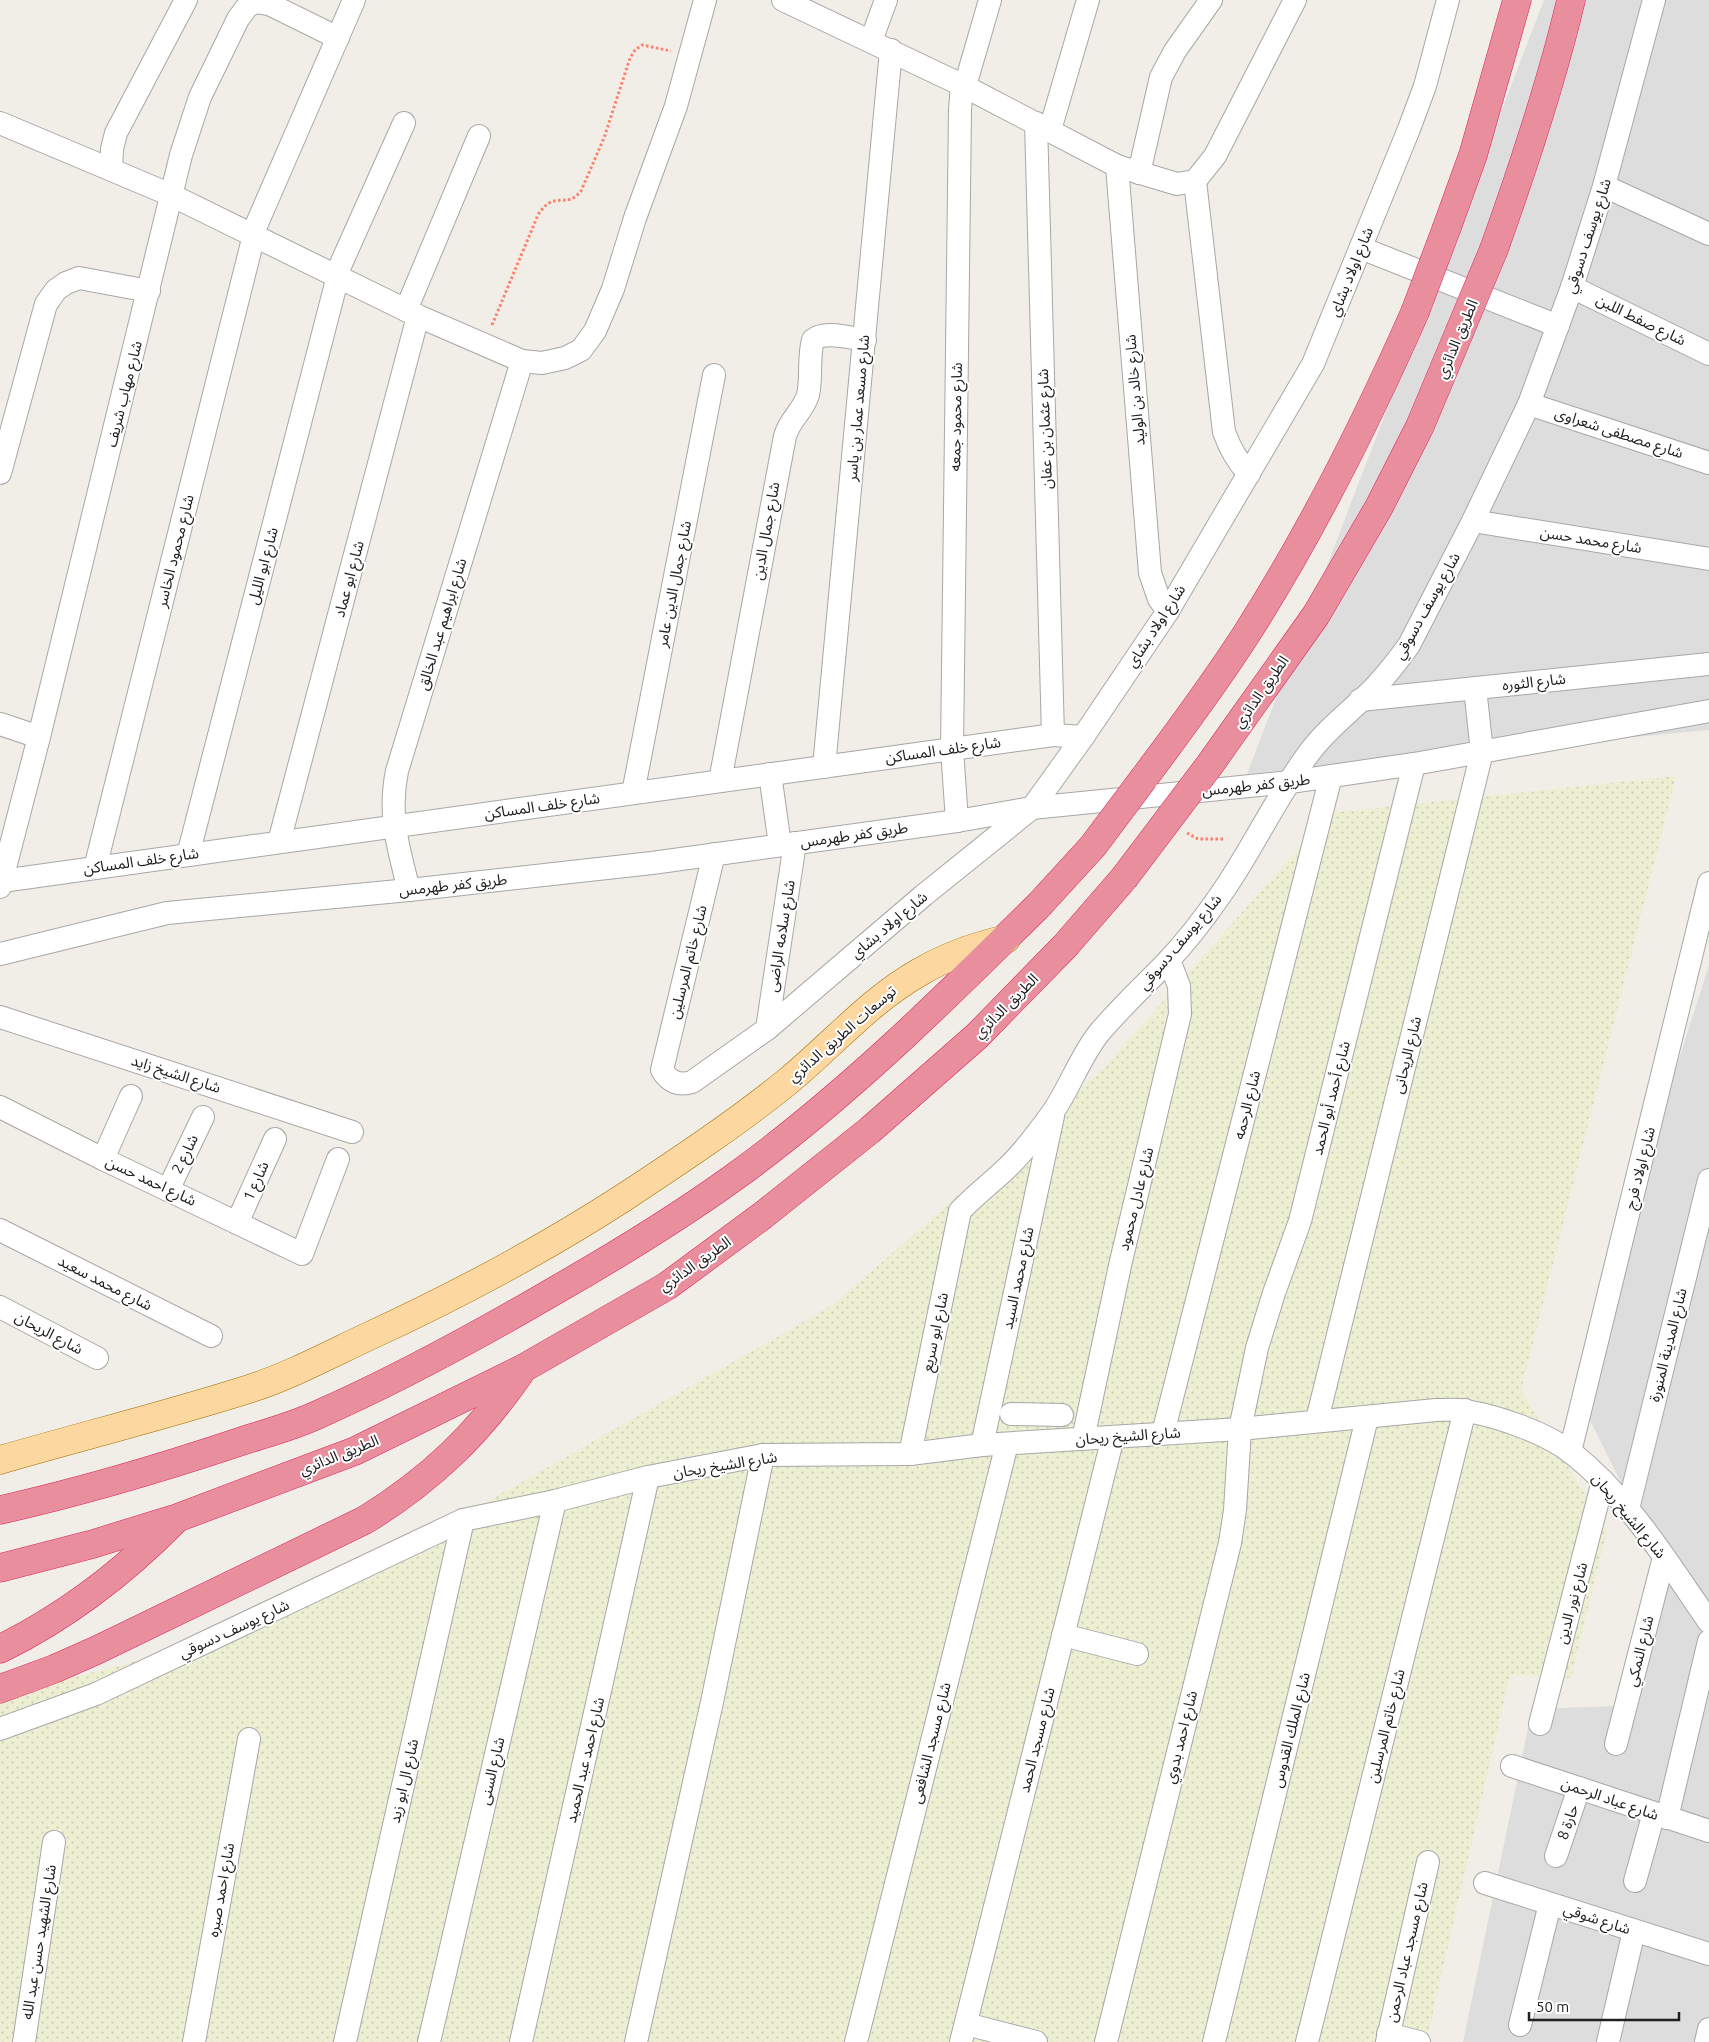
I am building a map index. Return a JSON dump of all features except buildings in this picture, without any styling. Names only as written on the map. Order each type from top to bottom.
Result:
[{"type":"highway","points":[[0,1510],[62,1496],[139,1474],[315,1417],[427,1362],[493,1326],[664,1226],[734,1178],[841,1093],[938,1005],[1006,938],[1093,846],[1197,707],[1247,634],[1293,558],[1336,481],[1375,402],[1415,312],[1447,227],[1473,156],[1517,0]]},
{"type":"highway","name":"الطريق الدائري","points":[[0,1568],[93,1544],[177,1518],[355,1451],[522,1369],[667,1286],[762,1216],[870,1130],[976,1036],[1065,946],[1124,878],[1211,763],[1316,615],[1379,507],[1420,426],[1494,249],[1540,111],[1571,0]]},
{"type":"highway","points":[[0,1689],[54,1669],[97,1650],[337,1534],[386,1507],[418,1484],[465,1442],[486,1419],[522,1369]]},
{"type":"highway","points":[[0,1649],[58,1618],[90,1596],[121,1572],[177,1518]]},
{"type":"main road","name":"توسعات الطريق الدائري","points":[[0,1460],[251,1388],[328,1356],[404,1321],[550,1242],[614,1203],[740,1119],[898,986],[942,960],[962,951],[1006,938]]},
{"type":"street","points":[[111,169],[112,149],[116,133],[186,0]]},
{"type":"street","name":"شارع محمود الخاسر","points":[[95,868],[253,235],[354,0]]},
{"type":"street","points":[[0,123],[171,195],[412,313],[522,361],[542,363],[565,358],[581,350],[595,331],[613,289],[635,218],[676,106],[705,0]]},
{"type":"street","points":[[783,0],[963,85],[1117,166],[1177,184],[1195,181],[1215,156],[1295,0]]},
{"type":"street","name":"شارع مسعد عمار بن ياسر","points":[[824,767],[865,340],[881,45],[886,0]]},
{"type":"street","name":"شارع محمود جمعه","points":[[957,820],[952,749],[960,110],[963,85],[990,0]]},
{"type":"street","name":"شارع عثمان بن عفان","points":[[1054,735],[1043,127],[1088,0]]},
{"type":"street","points":[[1139,173],[1161,77],[1184,36],[1211,0]]},
{"type":"street","name":"شارع اولاد بشاي","points":[[662,1070],[674,1082],[687,1084],[767,1029],[924,895],[1032,808],[1083,738],[1168,611],[1313,364],[1409,130],[1425,86],[1448,0]]},
{"type":"street","name":"شارع يوسف دسوقي","points":[[960,1211],[976,1193],[1011,1164],[1054,1110],[1080,1061],[1098,1035],[1118,1011],[1169,960],[1219,898],[1254,843],[1274,806],[1324,734],[1387,675],[1409,645],[1473,521],[1529,404],[1572,287],[1604,186],[1654,0]]},
{"type":"street","name":"شارع مهاب شريف","points":[[1,884],[150,291],[171,195],[190,124],[200,97],[238,19],[246,8],[254,2],[268,4],[338,38]]},
{"type":"street","name":"شارع ابو الليل","points":[[188,855],[337,276],[404,124]]},
{"type":"street","name":"شارع ابو عماد","points":[[280,842],[412,313],[479,136]]},
{"type":"street","name":"شارع خالد بن الوليد","points":[[1117,166],[1150,573],[1154,588],[1168,611]]},
{"type":"street","points":[[1195,181],[1224,432],[1237,462],[1248,474]]},
{"type":"street","points":[[1604,186],[1709,234]]},
{"type":"street","points":[[1361,248],[1558,326]]},
{"type":"street","points":[[0,473],[46,304],[56,290],[66,283],[79,278],[150,291]]},
{"type":"street","name":"شارع صفط اللبن","points":[[1572,287],[1709,354]]},
{"type":"street","name":"شارع جمال الدين","points":[[720,781],[785,436],[789,423],[805,404],[808,393],[813,340],[818,336],[825,335],[865,340]]},
{"type":"street","name":"شارع ابراهيم عبد الخالق","points":[[409,890],[394,826],[394,789],[397,771],[522,361]]},
{"type":"street","name":"شارع جمال الدين عامر","points":[[633,793],[714,375]]},
{"type":"street","name":"شارع مصطفى شعراوى","points":[[1529,404],[1709,463]]},
{"type":"street","name":"شارع محمد حسن","points":[[1473,521],[1709,559]]},
{"type":"street","name":"شارع الثوره","points":[[1360,700],[1709,664]]},
{"type":"street","name":"شارع الريحانى","points":[[1318,1420],[1482,752],[1476,688]]},
{"type":"street","name":"طريق كفر طهرمس","points":[[0,954],[167,913],[409,890],[714,854],[1032,808],[1290,782],[1414,764],[1709,711]]},
{"type":"street","points":[[0,724],[39,737]]},
{"type":"street","name":"شارع خلف المساكن","points":[[1,884],[95,868],[1054,735],[1083,738]]},
{"type":"street","name":"شارع أحمد أبو الحمد","points":[[1240,1429],[1257,1348],[1274,1293],[1300,1221],[1414,764]]},
{"type":"street","name":"شارع سلامه الراضى","points":[[767,1029],[787,844],[770,774]]},
{"type":"street","name":"شارع الرحمه","points":[[1162,1433],[1331,776]]},
{"type":"street","name":"شارع خاتم المرسلين","points":[[662,1070],[714,854]]},
{"type":"street","name":"شارع اولاد فرج","points":[[1570,1452],[1709,883]]},
{"type":"street","name":"شارع عادل محمود","points":[[1083,1439],[1121,1261],[1180,1014],[1179,986],[1169,960]]},
{"type":"street","name":"شارع الشيخ زايد","points":[[0,1016],[352,1132]]},
{"type":"street","points":[[103,1159],[131,1096]]},
{"type":"street","name":"شارع احمد حسن","points":[[0,1107],[103,1159],[302,1254],[338,1159]]},
{"type":"street","name":"شارع محمد السيد","points":[[982,1446],[1054,1110]]},
{"type":"street","name":"شارع 2","points":[[168,1190],[203,1117]]},
{"type":"street","name":"شارع 1","points":[[237,1223],[275,1139]]},
{"type":"street","name":"شارع المدينة المنورة","points":[[1628,1509],[1709,1180]]},
{"type":"street","name":"شارع ابو سريع","points":[[910,1454],[960,1211]]},
{"type":"street","name":"شارع محمد سعيد","points":[[0,1230],[211,1336]]},
{"type":"street","name":"شارع الريحان","points":[[0,1307],[97,1358]]},
{"type":"street","name":"شارع الشيخ ريحان","points":[[464,1520],[555,1501],[648,1477],[763,1455],[910,1454],[982,1446],[1240,1429],[1318,1420],[1367,1418],[1436,1410],[1464,1410],[1501,1419],[1536,1433],[1570,1452],[1603,1481],[1628,1509],[1709,1622]]},
{"type":"street","name":"شارع خاتم المرسلين","points":[[1306,2042],[1464,1410]]},
{"type":"street","name":"شارع مسجد الشافعى","points":[[856,2042],[1015,1444],[1018,1414],[1062,1415]]},
{"type":"street","name":"شارع الملك القدوس","points":[[1214,2042],[1367,1418]]},
{"type":"street","name":"شارع احمد بدوي","points":[[1106,2042],[1230,1543],[1240,1429]]},
{"type":"street","name":"شارع مسجد الحمد","points":[[963,2033],[1113,1437]]},
{"type":"street","points":[[636,2042],[712,1702],[763,1455]]},
{"type":"street","name":"شارع احمد عبد الحميد","points":[[521,2042],[648,1477]]},
{"type":"street","name":"شارع نور الدين","points":[[1540,1724],[1603,1481]]},
{"type":"street","name":"شارع السنى","points":[[429,2042],[555,1501]]},
{"type":"street","name":"شارع يوسف دسوقي","points":[[0,1729],[96,1694],[464,1520]]},
{"type":"street","name":"شارع ال ابو زيد","points":[[344,2042],[464,1520]]},
{"type":"street","name":"شارع النمكي","points":[[1616,1744],[1664,1557]]},
{"type":"street","points":[[1063,1635],[1137,1654]]},
{"type":"street","points":[[1635,1881],[1661,1816],[1709,1641]]},
{"type":"street","name":"شارع احمد صبره","points":[[194,2042],[249,1739]]},
{"type":"street","name":"شارع عباد الرحمن","points":[[1512,1766],[1709,1831]]},
{"type":"street","name":"حارة 8","points":[[1556,1856],[1579,1788]]},
{"type":"street","name":"شارع الشهيد حسن عبد الله","points":[[24,2042],[54,1842]]},
{"type":"street","name":"شارع مسجد عباد الرحمن","points":[[1387,2038],[1428,1862]]},
{"type":"street","name":"شارع شوقي","points":[[1485,1883],[1709,1954]]},
{"type":"street","points":[[1520,2025],[1550,1904]]},
{"type":"street","points":[[1608,2042],[1634,1930]]},
{"type":"street","points":[[1706,2042],[1709,2029]]},
{"type":"street","points":[[963,2033],[1036,2042]]},
{"type":"street","points":[[1387,2038],[1419,2042]]},
{"type":"path","points":[[484,344],[538,215],[544,205],[555,200],[575,198],[581,191],[604,138],[630,58],[635,50],[642,46],[691,55]]},
{"type":"path","points":[[1198,839],[1225,839]]},
{"type":"shaded area","points":[[1544,0],[1709,0],[1709,730],[1247,774]]},
{"type":"shaded area","points":[[1709,965],[1709,2042],[1463,2042],[1532,1709],[1618,1706],[1655,1551],[1574,1388]]},
{"type":"green space","points":[[1676,776],[1521,1391],[1607,1530],[1571,1678],[1510,1675],[1426,2042],[0,2042],[0,1696],[126,1664],[346,1582],[833,1305],[1106,1066],[1330,813]]}]
